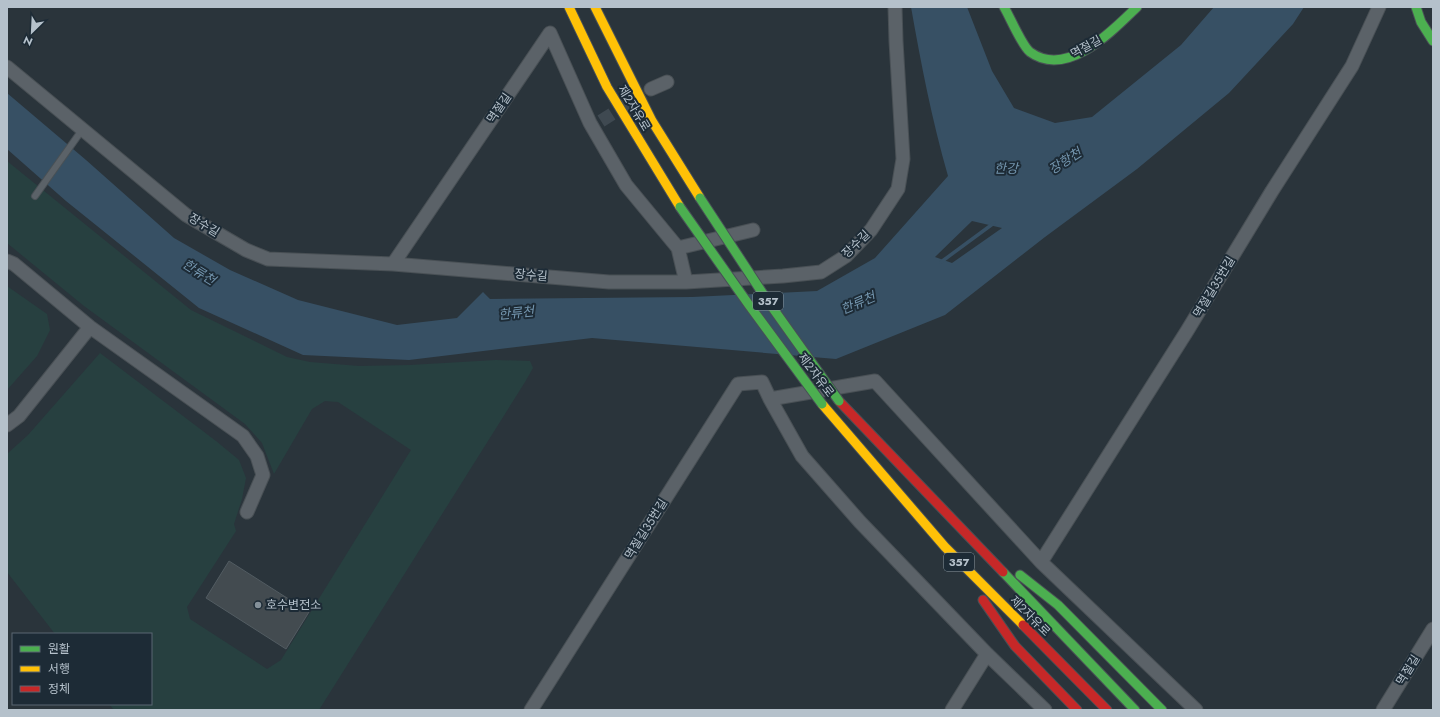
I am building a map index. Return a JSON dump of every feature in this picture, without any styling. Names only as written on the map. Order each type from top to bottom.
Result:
[{"type":"main road","name":"제2자유로","points":[[569,7],[608,87],[680,207],[749,305],[822,404],[945,547],[1107,710]]},
{"type":"main road","name":"제2자유로","points":[[595,7],[652,121],[700,198],[767,300],[839,401],[958,527]]},
{"type":"main road","name":"멱절길","points":[[1004,7],[1029,52],[1042,58],[1054,60],[1065,59],[1080,53],[1103,39],[1138,7]]},
{"type":"main road","points":[[1416,7],[1421,22],[1433,41]]},
{"type":"main road","points":[[958,527],[1135,710]]},
{"type":"main road","points":[[958,527],[1058,605],[1162,710]]},
{"type":"main road","points":[[945,547],[1015,646],[1077,710]]},
{"type":"street","name":"장수길","points":[[7,68],[186,215],[246,250],[268,259],[393,264],[609,282],[686,282],[776,276],[821,272],[846,256],[871,230],[898,189],[903,159],[895,7]]},
{"type":"street","name":"멱절길35번길","points":[[1041,562],[1187,330],[1272,191],[1352,66],[1379,7]]},
{"type":"street","name":"멱절길","points":[[393,264],[550,33],[596,122],[626,185],[678,248]]},
{"type":"street","points":[[651,89],[667,82]]},
{"type":"street","points":[[686,282],[678,248],[753,230]]},
{"type":"street","points":[[7,260],[14,264],[90,327],[243,436],[257,456],[263,475],[247,512]]},
{"type":"street","points":[[7,425],[19,416],[90,327]]},
{"type":"street","points":[[1045,710],[987,654],[860,522],[802,456],[770,399],[875,381],[1041,562],[1196,710]]},
{"type":"street","name":"멱절길35번길","points":[[532,710],[738,384],[762,382],[770,399]]},
{"type":"street","name":"멱절길","points":[[1383,710],[1433,629]]},
{"type":"street","points":[[952,710],[987,654]]},
{"type":"lane","points":[[35,196],[82,130]]},
{"type":"green space","points":[[7,161],[191,310],[287,357],[310,362],[359,366],[410,365],[496,360],[530,361],[533,368],[525,382],[319,710],[114,710],[110,705],[152,705],[152,633],[54,633],[7,572],[7,454],[28,435],[100,353],[239,460],[246,478],[242,499],[234,524],[236,531],[187,607],[190,619],[267,669],[281,660],[411,450],[338,402],[325,401],[312,409],[274,474],[262,443],[245,424],[84,306],[7,243]]},
{"type":"green space","points":[[7,286],[47,314],[50,330],[37,356],[7,390]]},
{"type":"water","points":[[911,7],[967,7],[992,71],[1014,108],[1055,123],[1092,117],[1181,45],[1214,7],[1304,7],[1293,24],[1229,93],[1137,169],[1045,237],[945,315],[836,359],[592,338],[409,360],[303,355],[199,308],[66,201],[7,149],[7,93],[86,160],[174,238],[230,270],[298,300],[397,325],[457,318],[483,292],[490,299],[692,297],[817,291],[875,258],[948,176],[932,113]],"holes":[[[972,221],[1002,228],[952,263],[935,257]]]},
{"type":"building","name":"호수변전소","points":[[229,561],[309,612],[286,649],[206,598]]},
{"type":"waterway","name":"한류천","points":[[941,262],[994,223]]},
{"type":"tunnel","points":[[601,121],[645,93]]},
{"type":"traffic: fast","points":[[1004,7],[1020,38],[1030,52],[1044,59],[1059,60],[1074,56],[1088,49],[1115,28],[1137,7]]},
{"type":"traffic: fast","points":[[1416,7],[1421,22],[1433,41]]},
{"type":"traffic: fast","points":[[700,198],[767,300],[839,401]]},
{"type":"traffic: fast","points":[[680,207],[749,305],[822,404]]},
{"type":"traffic: fast","points":[[1003,572],[1135,710]]},
{"type":"traffic: fast","points":[[1020,575],[1058,605],[1162,710]]},
{"type":"traffic: slow","points":[[569,7],[607,87],[680,207]]},
{"type":"traffic: slow","points":[[595,7],[652,121],[700,198]]},
{"type":"traffic: slow","points":[[822,404],[945,547],[1023,625]]},
{"type":"traffic: jam","points":[[839,401],[1003,572]]},
{"type":"traffic: jam","points":[[983,600],[1015,646],[1077,710]]},
{"type":"traffic: jam","points":[[1023,625],[1107,710]]},
{"type":"place","name":"호수변전소","points":[[258,605]]},
{"type":"water label","name":"장항천","points":[[1065,161]]},
{"type":"water label","name":"한강","points":[[1006,168]]}]
